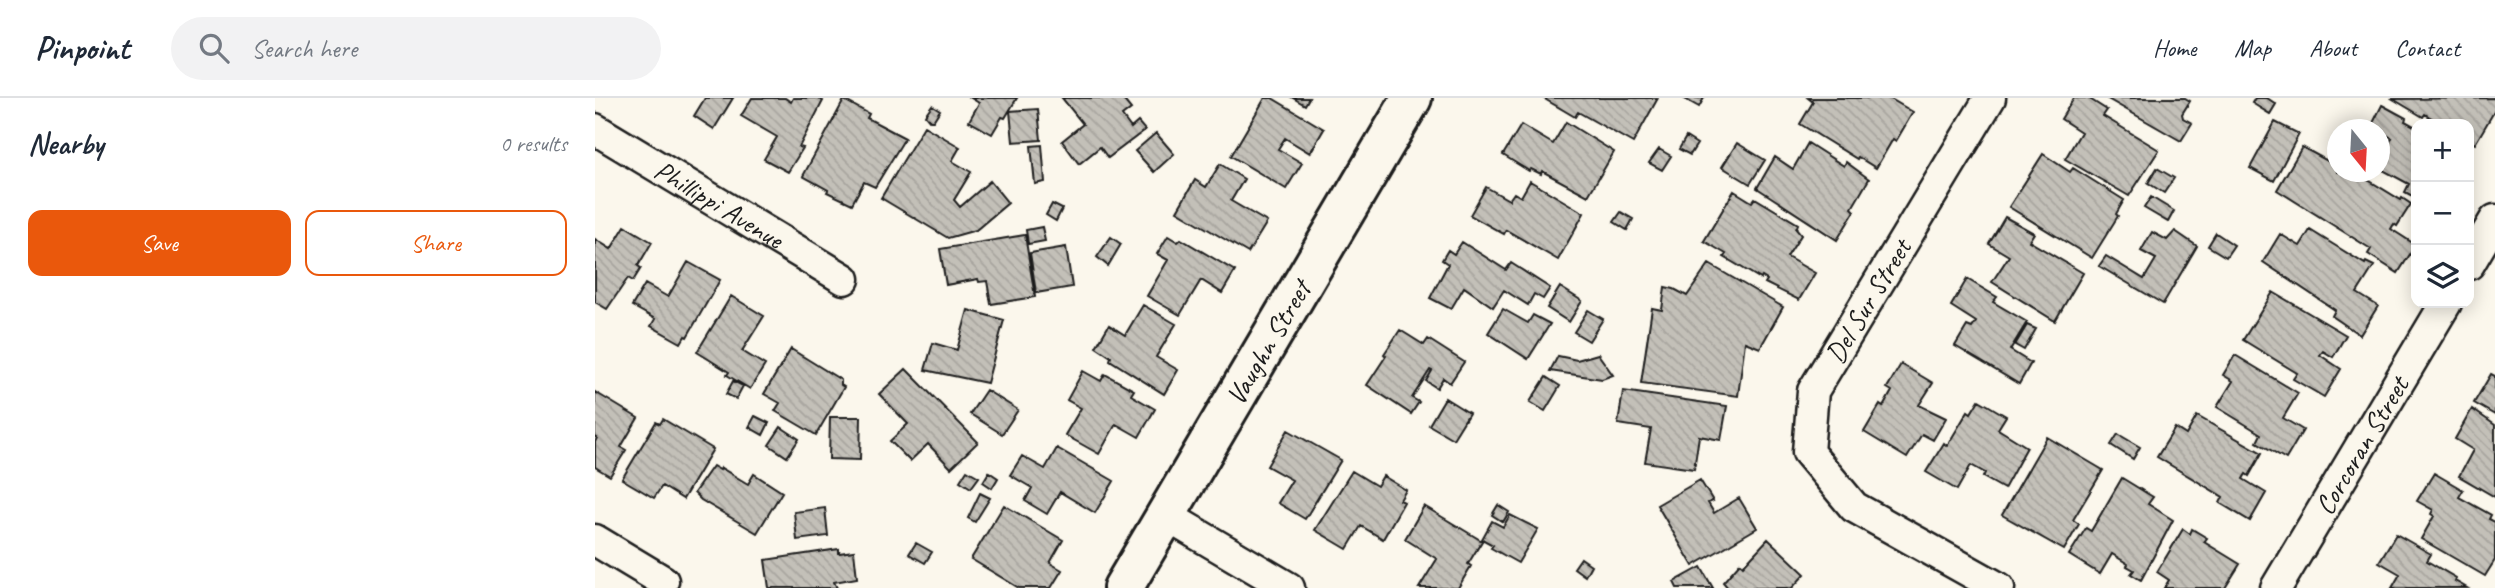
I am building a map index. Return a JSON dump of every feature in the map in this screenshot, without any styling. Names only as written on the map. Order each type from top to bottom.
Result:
[{"type":"street","name":"Vaughn Street","points":[[1123,588],[1412,98]]},
{"type":"street","name":"Del Sur Street","points":[[1990,98],[1813,391],[1808,452],[1854,506],[1999,588]]},
{"type":"street","name":"Phillippi Avenue","points":[[595,129],[844,279]]},
{"type":"street","points":[[2474,256],[2495,220]]},
{"type":"street","name":"Corcoran Street","points":[[2276,588],[2443,308]]},
{"type":"street","points":[[1165,515],[1289,588]]},
{"type":"street","points":[[595,540],[663,581]]},
{"type":"building","points":[[705,98],[733,98],[714,129],[694,116]]},
{"type":"building","points":[[752,98],[785,98],[791,102],[793,98],[817,98],[823,101],[799,147],[803,148],[788,172],[764,159],[777,137],[741,116]]},
{"type":"building","points":[[971,98],[1017,98],[992,134],[969,121],[979,103]]},
{"type":"building","points":[[1062,98],[1122,98],[1131,109],[1122,116],[1131,128],[1138,122],[1145,130],[1108,158],[1100,147],[1079,164],[1062,141],[1083,124]]},
{"type":"building","points":[[1265,98],[1272,98],[1324,129],[1310,153],[1285,138],[1278,149],[1302,163],[1286,189],[1231,156]]},
{"type":"building","points":[[1293,98],[1309,98],[1305,105]]},
{"type":"building","points":[[1543,98],[1658,98],[1633,143],[1578,112],[1575,117]]},
{"type":"building","points":[[1683,98],[1704,98],[1699,107]]},
{"type":"building","points":[[1808,98],[1889,98],[1913,112],[1876,168],[1800,124],[1813,102]]},
{"type":"building","points":[[2074,98],[2088,98],[2107,110],[2103,116],[2159,150],[2129,196],[2065,159],[2081,132],[2061,119]]},
{"type":"building","points":[[2106,98],[2185,98],[2190,101],[2182,114],[2183,118],[2192,123],[2181,141]]},
{"type":"building","points":[[2255,98],[2267,98],[2276,104],[2270,114],[2252,103]]},
{"type":"building","points":[[2495,98],[2495,110],[2475,144],[2474,119],[2433,119],[2425,114],[2423,117],[2393,99]]},
{"type":"building","points":[[844,100],[869,114],[867,118],[905,138],[875,187],[864,182],[852,204],[803,176]]},
{"type":"building","points":[[932,105],[940,110],[933,121],[930,121],[925,115]]},
{"type":"building","points":[[2382,105],[2406,118],[2405,121],[2411,124],[2411,195],[2405,192],[2409,184],[2390,174],[2390,119],[2375,119]]},
{"type":"building","points":[[1038,109],[1041,140],[1013,142],[1010,111]]},
{"type":"building","points":[[1566,122],[1614,152],[1588,196],[1542,171],[1541,174],[1531,169],[1529,171],[1503,155],[1521,125],[1553,144]]},
{"type":"building","points":[[2275,122],[2299,134],[2274,181],[2250,168]]},
{"type":"building","points":[[924,126],[960,147],[952,161],[971,172],[954,200],[960,207],[990,181],[1008,203],[976,230],[948,238],[881,198]]},
{"type":"building","points":[[1156,133],[1174,154],[1154,172],[1135,151]]},
{"type":"building","points":[[1686,137],[1697,144],[1690,155],[1679,149]]},
{"type":"building","points":[[1737,143],[1765,160],[1750,184],[1722,167]]},
{"type":"building","points":[[1808,143],[1844,166],[1846,162],[1869,179],[1852,208],[1855,211],[1837,240],[1757,188],[1775,157],[1793,169]]},
{"type":"building","points":[[1042,145],[1045,182],[1035,184],[1031,146]]},
{"type":"building","points":[[2302,147],[2327,161],[2327,182],[2371,182],[2411,204],[2397,226],[2394,224],[2391,229],[2411,242],[2411,253],[2398,273],[2368,254],[2371,249],[2277,190]]},
{"type":"building","points":[[1659,149],[1671,156],[1662,170],[1649,163]]},
{"type":"building","points":[[2043,154],[2070,172],[2073,168],[2124,200],[2116,214],[2118,216],[2092,258],[2009,207]]},
{"type":"building","points":[[1220,164],[1244,179],[1231,201],[1267,222],[1248,253],[1177,211],[1195,180],[1206,187]]},
{"type":"building","points":[[2157,168],[2174,178],[2164,193],[2148,183]]},
{"type":"building","points":[[1530,181],[1584,213],[1558,260],[1506,230],[1504,234],[1470,215],[1486,187],[1509,200],[1514,193],[1521,197]]},
{"type":"building","points":[[1734,191],[1752,202],[1755,198],[1798,224],[1796,229],[1801,235],[1787,257],[1815,273],[1799,300],[1765,283],[1767,280],[1724,257],[1726,254],[1704,241]]},
{"type":"building","points":[[2151,197],[2174,211],[2168,222],[2144,208]]},
{"type":"building","points":[[1052,204],[1062,209],[1056,221],[1046,215]]},
{"type":"building","points":[[1621,212],[1633,219],[1627,230],[1614,222]]},
{"type":"building","points":[[2005,217],[2034,233],[2029,241],[2083,273],[2055,321],[1992,282],[2009,256],[1989,244]]},
{"type":"building","points":[[625,226],[652,242],[633,281],[628,278],[607,309],[595,302],[595,239],[611,249]]},
{"type":"building","points":[[1042,227],[1045,241],[1028,244],[1026,230]]},
{"type":"building","points":[[2310,230],[2365,264],[2366,262],[2374,266],[2357,293],[2378,306],[2360,335],[2332,316],[2335,310],[2263,262],[2280,234],[2300,246]]},
{"type":"building","points":[[2175,231],[2197,246],[2163,304],[2099,266],[2106,256],[2144,279],[2156,259],[2141,251],[2152,232],[2167,240]]},
{"type":"building","points":[[2216,233],[2234,245],[2226,257],[2208,246]]},
{"type":"building","points":[[1025,235],[1035,297],[991,304],[987,281],[979,282],[978,279],[946,285],[940,249]]},
{"type":"building","points":[[1168,236],[1178,242],[1181,239],[1235,271],[1222,293],[1201,280],[1180,315],[1147,296],[1168,260],[1157,254]]},
{"type":"building","points":[[1111,237],[1121,244],[1108,266],[1097,257]]},
{"type":"building","points":[[1462,242],[1506,270],[1511,263],[1550,288],[1543,299],[1534,294],[1528,305],[1504,290],[1493,307],[1464,287],[1451,309],[1430,298],[1448,264],[1442,260],[1448,250],[1454,254]]},
{"type":"building","points":[[1066,247],[1072,287],[1036,293],[1030,253]]},
{"type":"building","points":[[688,262],[720,280],[681,343],[651,326],[655,319],[632,306],[645,284],[668,297]]},
{"type":"building","points":[[1709,264],[1783,307],[1760,348],[1745,342],[1738,396],[1641,383],[1652,308],[1662,310],[1665,287],[1687,296]]},
{"type":"building","points":[[1967,279],[1997,297],[1993,302],[2027,322],[2010,350],[2031,363],[2019,384],[1955,346],[1967,326],[1972,328],[1976,322],[1951,306]]},
{"type":"building","points":[[1560,287],[1582,301],[1569,322],[1547,308]]},
{"type":"building","points":[[2273,292],[2346,335],[2333,357],[2323,351],[2320,355],[2341,369],[2324,397],[2293,379],[2297,373],[2243,340]]},
{"type":"building","points":[[731,296],[764,316],[742,351],[765,365],[750,389],[697,352]]},
{"type":"building","points":[[1143,305],[1176,324],[1156,357],[1178,370],[1164,394],[1110,360],[1111,357],[1096,347],[1109,325],[1125,335]]},
{"type":"building","points":[[1503,309],[1528,323],[1533,315],[1550,324],[1528,359],[1488,333]]},
{"type":"building","points":[[968,310],[1004,320],[987,383],[925,370],[933,343],[957,350]]},
{"type":"building","points":[[1588,310],[1603,319],[1589,341],[1574,332]]},
{"type":"building","points":[[2027,325],[2036,329],[2024,350],[2015,345]]},
{"type":"building","points":[[1400,330],[1424,345],[1428,339],[1464,362],[1450,383],[1443,378],[1437,388],[1426,381],[1432,371],[1430,370],[1412,398],[1419,402],[1411,414],[1367,385]]},
{"type":"building","points":[[791,349],[841,380],[844,387],[816,435],[775,411],[780,403],[764,394]]},
{"type":"building","points":[[1598,354],[1613,375],[1602,379],[1550,371],[1558,356],[1577,360]]},
{"type":"building","points":[[2235,355],[2298,393],[2283,418],[2303,430],[2286,459],[2257,442],[2261,434],[2217,407],[2233,381],[2223,375]]},
{"type":"building","points":[[1901,364],[1933,383],[1919,405],[1946,418],[1933,440],[1922,434],[1907,458],[1864,432],[1892,391],[1887,388]]},
{"type":"building","points":[[906,369],[978,442],[951,468],[928,444],[910,461],[890,441],[908,424],[879,394]]},
{"type":"building","points":[[1083,371],[1101,381],[1105,374],[1134,390],[1131,395],[1155,409],[1139,437],[1116,424],[1099,454],[1065,435],[1081,408],[1067,400]]},
{"type":"building","points":[[2491,374],[2495,376],[2495,415],[2474,403]]},
{"type":"building","points":[[1546,377],[1560,386],[1545,411],[1530,402]]},
{"type":"building","points":[[733,381],[743,386],[736,399],[726,394]]},
{"type":"building","points":[[986,390],[1018,410],[1002,434],[970,414]]},
{"type":"building","points":[[1623,391],[1727,406],[1721,440],[1699,436],[1694,469],[1645,462],[1651,429],[1618,424]]},
{"type":"building","points":[[595,392],[638,418],[621,447],[626,450],[610,476],[595,467]]},
{"type":"building","points":[[1445,398],[1469,413],[1453,439],[1429,425]]},
{"type":"building","points":[[1979,400],[2006,416],[1998,429],[2027,447],[2004,489],[1983,477],[1985,473],[1971,465],[1957,490],[1926,472],[1944,443],[1947,446],[1968,411],[1971,413]]},
{"type":"building","points":[[2472,409],[2495,425],[2495,497],[2459,476],[2473,450],[2455,439]]},
{"type":"building","points":[[755,416],[769,423],[763,435],[749,427]]},
{"type":"building","points":[[2197,416],[2262,453],[2249,476],[2246,474],[2243,479],[2266,493],[2250,521],[2220,503],[2223,497],[2157,457],[2175,428],[2186,435]]},
{"type":"building","points":[[830,417],[861,417],[860,460],[829,459]]},
{"type":"building","points":[[663,419],[713,449],[683,499],[662,486],[654,498],[622,479],[656,422],[660,424]]},
{"type":"building","points":[[781,427],[799,439],[787,457],[769,445]]},
{"type":"building","points":[[1288,430],[1341,460],[1305,519],[1278,503],[1292,480],[1267,466]]},
{"type":"building","points":[[2118,434],[2140,447],[2133,459],[2111,445]]},
{"type":"building","points":[[2047,437],[2103,470],[2073,520],[2079,524],[2064,550],[2002,515]]},
{"type":"building","points":[[1057,448],[1114,481],[1095,513],[1060,492],[1047,514],[1025,501],[1032,488],[1010,475],[1022,456],[1045,469]]},
{"type":"building","points":[[713,466],[748,484],[754,474],[782,492],[757,533],[701,500],[694,493]]},
{"type":"building","points":[[967,470],[979,477],[971,488],[960,481]]},
{"type":"building","points":[[1352,471],[1377,486],[1383,476],[1406,490],[1400,500],[1404,502],[1383,539],[1361,526],[1347,549],[1315,530]]},
{"type":"building","points":[[989,472],[998,478],[992,488],[983,482]]},
{"type":"building","points":[[2434,473],[2463,490],[2459,497],[2491,515],[2489,519],[2495,522],[2495,560],[2485,576],[2421,539],[2434,516],[2431,514],[2433,510],[2417,501]]},
{"type":"building","points":[[2122,478],[2153,497],[2148,504],[2173,520],[2141,580],[2131,574],[2134,570],[2127,566],[2128,564],[2112,554],[2100,574],[2069,555],[2086,528],[2091,531]]},
{"type":"building","points":[[1700,480],[1713,501],[1708,503],[1714,513],[1739,498],[1757,528],[1693,566],[1657,505]]},
{"type":"building","points":[[980,493],[990,498],[975,522],[968,518]]},
{"type":"building","points":[[1004,505],[1063,540],[1050,563],[1062,570],[1051,588],[1019,588],[971,559]]},
{"type":"building","points":[[1498,505],[1509,512],[1503,522],[1492,515]]},
{"type":"building","points":[[1424,506],[1482,541],[1458,588],[1419,588],[1437,559],[1405,539]]},
{"type":"building","points":[[825,508],[828,536],[797,540],[794,512]]},
{"type":"building","points":[[1510,515],[1538,529],[1518,563],[1491,548],[1493,545],[1482,539],[1492,521],[1503,527]]},
{"type":"building","points":[[2183,529],[2190,534],[2192,529],[2207,538],[2204,542],[2240,564],[2225,588],[2164,588],[2169,580],[2157,572]]},
{"type":"building","points":[[2396,534],[2431,554],[2427,561],[2456,578],[2455,581],[2467,588],[2392,588],[2400,574],[2379,562]]},
{"type":"building","points":[[1768,539],[1805,574],[1792,588],[1728,588],[1723,582],[1740,563],[1743,566]]},
{"type":"building","points":[[916,543],[932,552],[925,563],[909,554]]},
{"type":"building","points":[[839,549],[839,553],[854,551],[857,578],[834,582],[837,588],[769,588],[765,560]]},
{"type":"building","points":[[1581,558],[1591,565],[1585,576],[1574,568]]},
{"type":"building","points":[[1701,567],[1713,588],[1677,588],[1674,582]]}]
